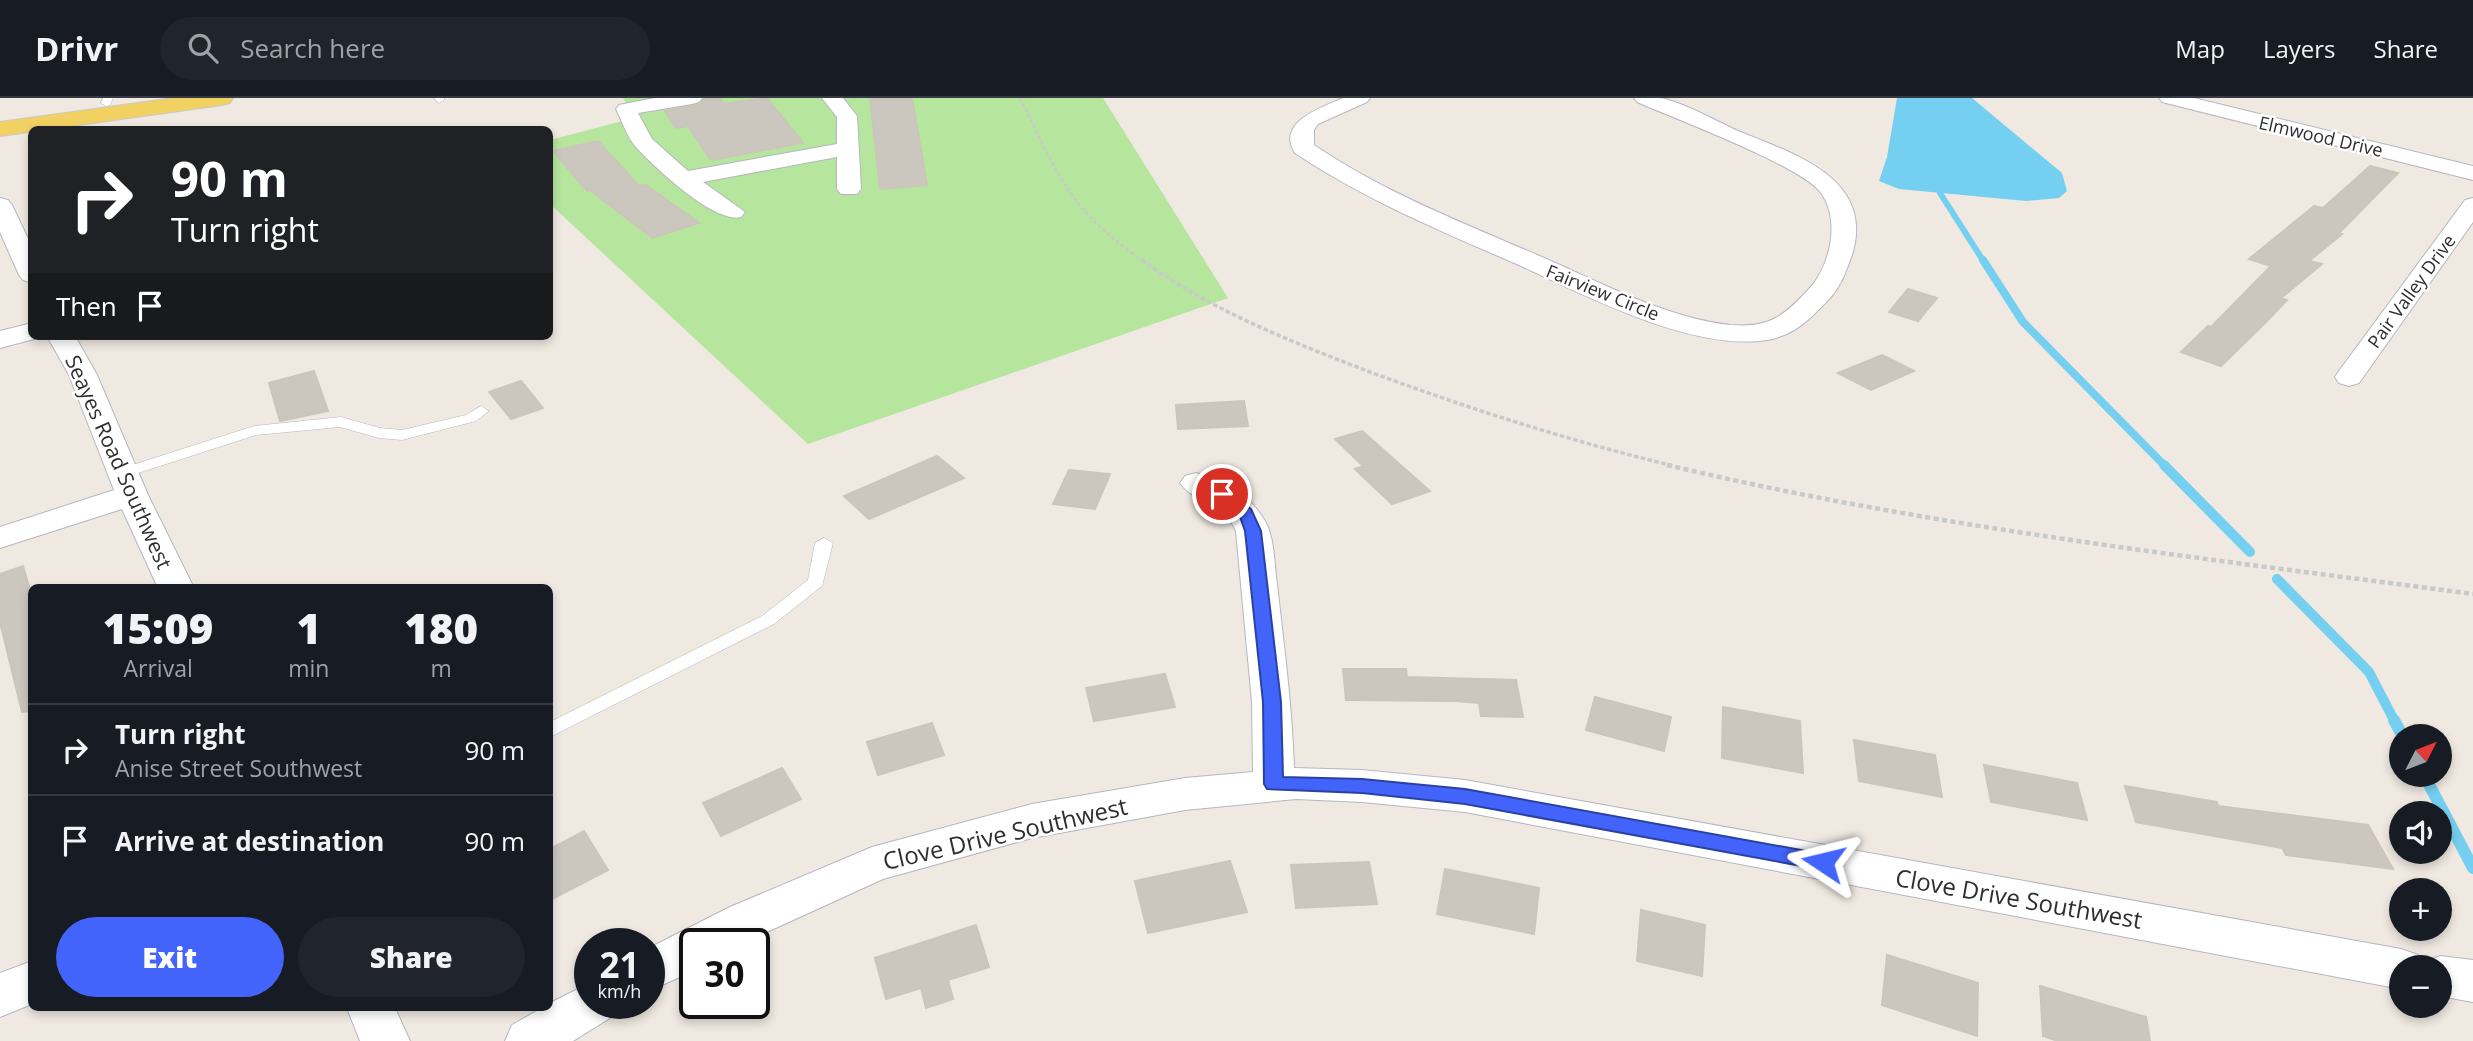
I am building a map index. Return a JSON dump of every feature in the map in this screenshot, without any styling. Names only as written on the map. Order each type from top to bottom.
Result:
[{"type":"main road","points":[[0,118],[145,98]]},
{"type":"main road","points":[[0,129],[222,98]]},
{"type":"street","points":[[692,98],[626,109],[643,142],[683,178],[733,212]]},
{"type":"street","points":[[832,98],[847,116],[849,189]]},
{"type":"street","name":"Fairview Circle","points":[[1360,98],[1311,120],[1303,129],[1303,148],[1338,171],[1454,228],[1632,306],[1686,324],[1731,334],[1766,332],[1794,320],[1830,282],[1844,240],[1840,207],[1830,187],[1796,163],[1644,98]]},
{"type":"street","name":"Elmwood Drive","points":[[2169,98],[2473,173]]},
{"type":"street","points":[[2242,118],[2244,110],[2258,98]]},
{"type":"street","points":[[683,178],[848,148]]},
{"type":"street","points":[[0,205],[28,266]]},
{"type":"street","name":"Pair Valley Drive","points":[[2349,377],[2473,205]]},
{"type":"street","points":[[0,340],[28,332]]},
{"type":"street","name":"Seayes Road Southwest","points":[[63,340],[83,375],[127,484],[174,584]]},
{"type":"street","points":[[0,538],[127,484]]},
{"type":"street","points":[[1196,484],[1222,494],[1245,512],[1253,531],[1272,702],[1274,784]]},
{"type":"street","name":"Clove Drive Southwest","points":[[730,928],[872,865],[1032,821],[1161,798],[1274,784],[1362,786],[1465,796],[2389,967]]},
{"type":"street","points":[[2452,978],[2473,982]]},
{"type":"street","points":[[0,996],[28,983]]},
{"type":"street","points":[[372,1011],[385,1041]]},
{"type":"street","points":[[530,1041],[574,1014]]},
{"type":"lane","points":[[127,484],[254,431],[341,422],[379,433],[402,435],[471,418],[481,411]]},
{"type":"lane","points":[[553,728],[768,620],[816,582],[824,543]]},
{"type":"path","points":[[1020,98],[1074,200],[1104,231],[1137,256],[1248,320],[1339,361],[1431,396],[1583,443],[1890,514],[2473,594]]},
{"type":"green space","points":[[623,98],[1103,98],[1228,298],[808,444],[553,207],[553,139],[634,118]]},
{"type":"water","points":[[1897,98],[1972,98],[2062,173],[2067,191],[2059,198],[2026,201],[1899,189],[1879,181],[1887,157]]},
{"type":"building","points":[[705,98],[721,98],[722,104],[767,98],[803,143],[711,160],[688,126],[676,128],[665,111],[700,105]]},
{"type":"building","points":[[870,98],[912,98],[927,185],[880,189]]},
{"type":"building","points":[[598,141],[639,186],[646,185],[699,223],[652,238],[590,190],[587,191],[553,151]]},
{"type":"building","points":[[2370,166],[2398,173],[2339,233],[2342,234],[2309,261],[2322,264],[2281,298],[2287,300],[2266,322],[2221,366],[2181,352],[2208,326],[2211,327],[2271,266],[2249,259],[2314,206],[2323,208]]},
{"type":"building","points":[[1908,289],[1937,298],[1918,321],[1889,312]]},
{"type":"building","points":[[1882,355],[1914,371],[1871,390],[1838,373]]},
{"type":"building","points":[[314,371],[328,411],[280,421],[269,383]]},
{"type":"building","points":[[521,381],[543,408],[511,419],[489,392]]},
{"type":"building","points":[[1244,401],[1248,426],[1178,429],[1176,405]]},
{"type":"building","points":[[1362,431],[1430,491],[1392,504],[1355,469],[1363,466],[1335,439]]},
{"type":"building","points":[[937,456],[964,478],[869,519],[844,496]]},
{"type":"building","points":[[1069,470],[1110,474],[1095,509],[1053,504]]},
{"type":"building","points":[[23,566],[28,584],[28,711],[22,712],[0,622],[0,574]]},
{"type":"building","points":[[1343,669],[1406,669],[1407,677],[1516,680],[1523,717],[1481,716],[1479,703],[1346,700]]},
{"type":"building","points":[[1165,674],[1175,707],[1094,721],[1086,688]]},
{"type":"building","points":[[1595,697],[1671,717],[1664,751],[1586,730]]},
{"type":"building","points":[[1723,707],[1800,721],[1803,773],[1722,758]]},
{"type":"building","points":[[932,723],[944,755],[878,775],[867,742]]},
{"type":"building","points":[[1854,740],[1935,755],[1942,797],[1859,781]]},
{"type":"building","points":[[1984,765],[2077,783],[2087,820],[1991,802]]},
{"type":"building","points":[[782,768],[801,799],[721,836],[703,803]]},
{"type":"building","points":[[2125,786],[2217,802],[2218,806],[2368,825],[2393,869],[2286,855],[2282,848],[2136,822]]},
{"type":"building","points":[[584,831],[608,870],[553,898],[553,847]]},
{"type":"building","points":[[1230,861],[1247,912],[1148,933],[1135,881]]},
{"type":"building","points":[[1369,862],[1377,904],[1296,908],[1291,865]]},
{"type":"building","points":[[1445,869],[1539,888],[1534,934],[1437,914]]},
{"type":"building","points":[[1641,910],[1705,925],[1702,976],[1637,961]]},
{"type":"building","points":[[976,925],[989,967],[948,980],[953,999],[926,1008],[921,988],[886,999],[875,958]]},
{"type":"building","points":[[1887,955],[1978,983],[1977,1036],[1882,1005]]},
{"type":"building","points":[[2040,986],[2146,1017],[2150,1041],[2058,1041],[2043,1036]]},
{"type":"waterway","points":[[1940,193],[1984,262]]},
{"type":"waterway","points":[[1983,260],[2023,322],[2165,466]]},
{"type":"waterway","points":[[2164,465],[2250,552]]},
{"type":"waterway","points":[[2277,579],[2369,672],[2395,722]]},
{"type":"waterway","points":[[2394,720],[2396,724]]},
{"type":"waterway","points":[[2431,788],[2473,868]]},
{"type":"route","points":[[1222,494],[1245,512],[1253,531],[1272,702],[1274,784],[1362,786],[1465,796],[1823,862]]}]
